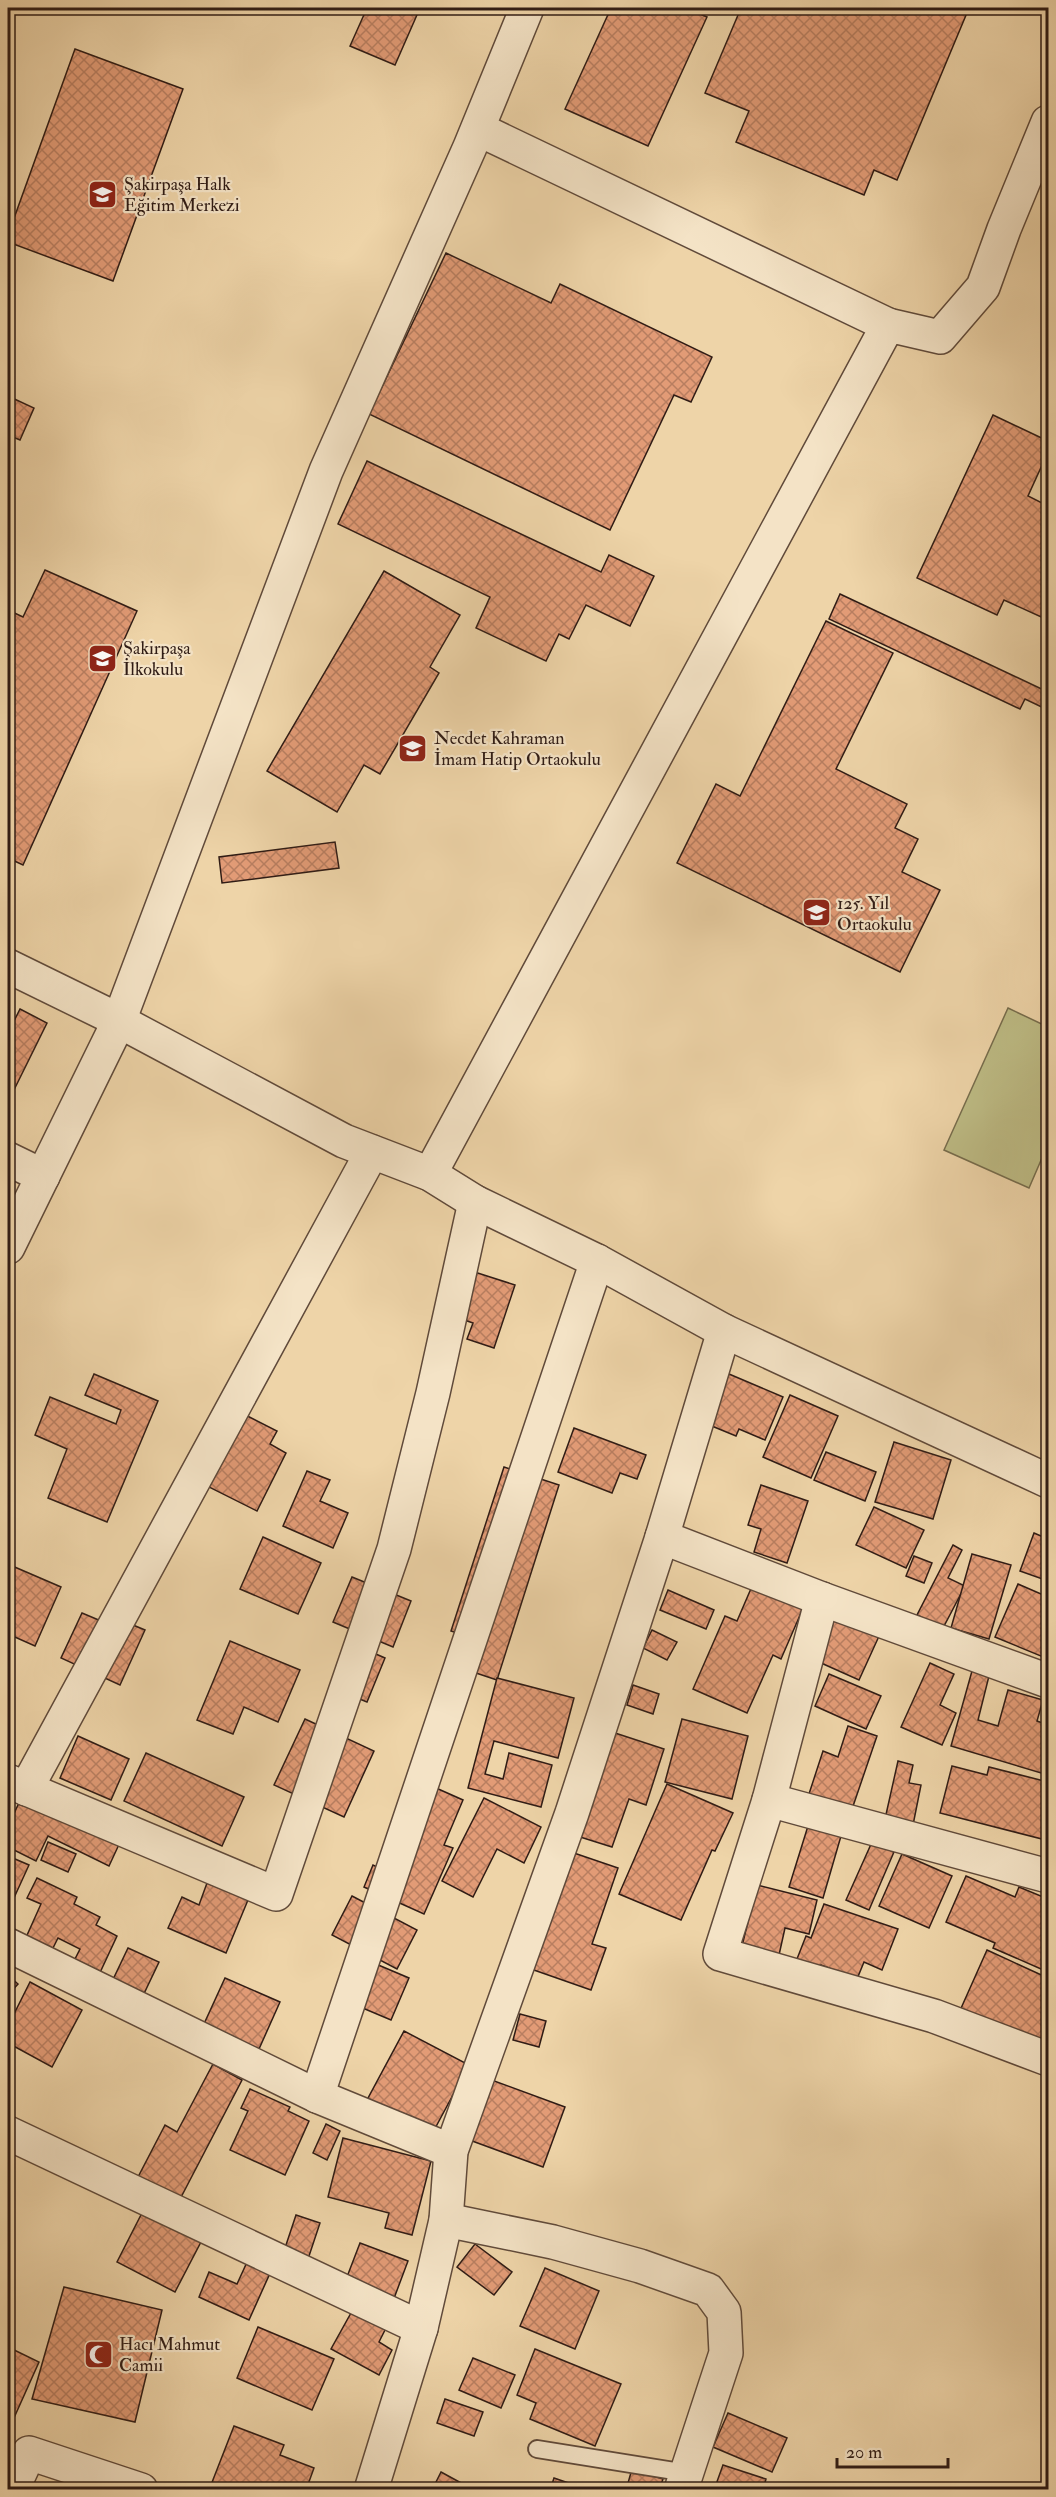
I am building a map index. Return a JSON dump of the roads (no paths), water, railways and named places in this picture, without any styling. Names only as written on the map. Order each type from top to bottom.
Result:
[{"type":"street","points":[[8,1247],[119,1021],[326,471],[478,129],[527,8]]},
{"type":"street","points":[[478,129],[888,325],[940,337],[983,287],[1048,122]]},
{"type":"street","points":[[430,1174],[888,325]]},
{"type":"street","points":[[8,966],[119,1021],[344,1141],[430,1174],[475,1202],[597,1261],[724,1331],[1048,1481]]},
{"type":"street","points":[[372,1152],[17,1785],[276,1894],[394,1549],[433,1393],[475,1202]]},
{"type":"street","points":[[8,1159],[43,1176]]},
{"type":"street","points":[[317,2096],[597,1261]]},
{"type":"street","points":[[371,2490],[421,2328],[446,2220],[451,2151],[572,1813],[662,1536],[724,1331]]},
{"type":"street","points":[[662,1536],[822,1599],[1048,1681]]},
{"type":"street","points":[[822,1599],[769,1800],[720,1954],[934,2016],[1048,2059]]},
{"type":"street","points":[[769,1800],[1048,1876]]},
{"type":"street","points":[[8,1945],[317,2096],[451,2151]]},
{"type":"street","points":[[8,2133],[421,2328]]},
{"type":"street","points":[[446,2220],[553,2242],[640,2266],[708,2290],[724,2312],[726,2353],[684,2481]]},
{"type":"street","points":[[12,2490],[29,2453],[141,2490]]},
{"type":"lane","points":[[537,2449],[684,2481]]},
{"type":"place","name":"Şakirpaşa Halk Eğitim Merkezi","points":[[103,194]]},
{"type":"place","name":"Şakirpaşa İlkokulu","points":[[102,658]]},
{"type":"place","name":"Necdet Kahraman İmam Hatip Ortaokulu","points":[[413,748]]},
{"type":"place","name":"125. Yıl Ortaokulu","points":[[816,913]]},
{"type":"place","name":"Hacı Mahmut Camii","points":[[98,2354]]}]
